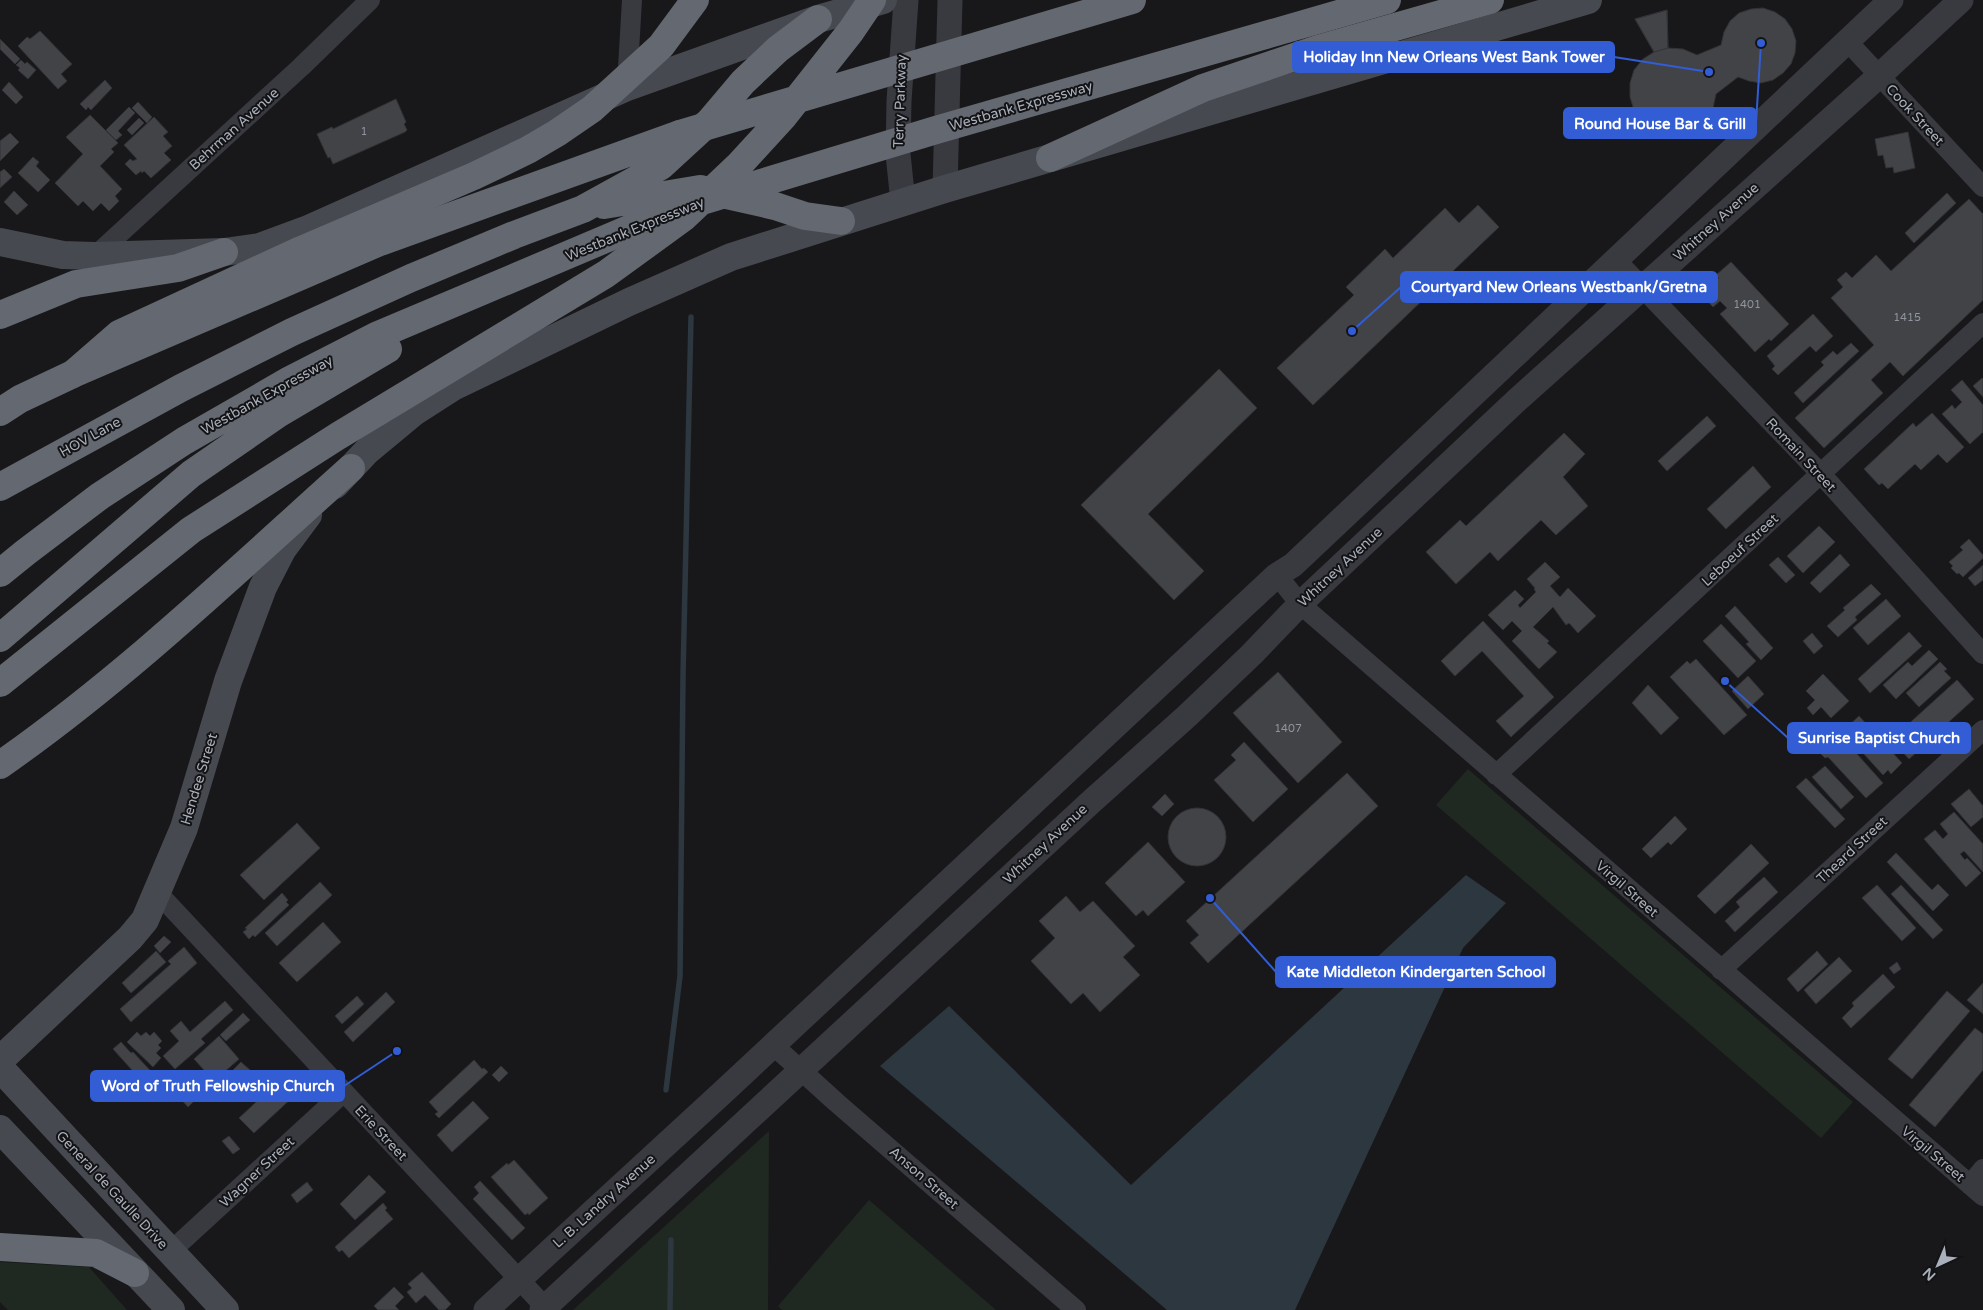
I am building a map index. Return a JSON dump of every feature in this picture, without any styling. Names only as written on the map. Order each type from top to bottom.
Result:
[{"type":"highway","points":[[73,374],[119,334],[301,250],[474,176],[528,150],[557,133],[592,109],[661,46],[695,0]]},
{"type":"highway","points":[[0,683],[191,530],[338,436],[606,274],[683,218],[739,165],[783,117],[851,31],[872,0]]},
{"type":"highway","points":[[0,412],[73,374],[380,242],[680,134],[1132,0]]},
{"type":"highway","name":"Westbank Expressway","points":[[0,573],[100,496],[184,441],[290,380],[376,336],[674,210],[936,130],[1387,0]]},
{"type":"highway","points":[[1050,158],[1203,88],[1318,49],[1490,0]]},
{"type":"highway","points":[[583,209],[661,166],[710,121],[750,76],[778,49],[818,19]]},
{"type":"highway","points":[[583,209],[700,190],[775,206],[805,216],[841,222]]},
{"type":"highway","name":"HOV Lane","points":[[0,487],[181,388],[292,332],[411,278],[514,235],[583,209]]},
{"type":"highway","points":[[0,315],[76,284],[178,268],[224,252]]},
{"type":"highway","points":[[0,638],[191,474],[278,414],[495,285]]},
{"type":"highway","points":[[0,765],[54,728],[113,680],[173,629],[351,468]]},
{"type":"highway","points":[[0,1247],[96,1253],[135,1273]]},
{"type":"main road","points":[[0,242],[63,254],[95,256],[224,252],[260,247],[306,230],[627,87],[818,19],[883,0]]},
{"type":"main road","points":[[351,468],[367,451],[414,412],[453,387],[629,302],[731,257],[945,189],[1588,0]]},
{"type":"main road","name":"Hendee Street","points":[[0,1060],[130,938],[145,920],[184,828],[228,681],[263,587],[282,550],[310,513],[351,468]]},
{"type":"main road","name":"General de Gaulle Drive","points":[[0,1068],[225,1310]]},
{"type":"main road","points":[[0,1129],[171,1310]]},
{"type":"street","name":"Behrman Avenue","points":[[95,256],[294,74],[370,0]]},
{"type":"street","points":[[627,87],[632,0]]},
{"type":"street","name":"Terry Parkway","points":[[902,202],[898,154],[899,101],[906,0]]},
{"type":"street","points":[[945,189],[950,0]]},
{"type":"street","points":[[774,1045],[1277,575],[1293,564],[1891,0]]},
{"type":"street","name":"Whitney Avenue","points":[[543,1308],[1092,801],[1200,704],[1300,604],[1516,401],[1879,76],[1961,0]]},
{"type":"street","name":"Cook Street","points":[[1848,42],[1983,187]]},
{"type":"street","name":"Romain Street","points":[[1616,260],[1821,474],[1983,654]]},
{"type":"street","name":"Leboeuf Street","points":[[1496,775],[1983,323]]},
{"type":"street","name":"Virgil Street","points":[[1277,575],[1300,604],[1976,1191]]},
{"type":"street","name":"Theard Street","points":[[1721,970],[1983,730]]},
{"type":"street","name":"Erie Street","points":[[157,892],[543,1308]]},
{"type":"street","name":"Anson Street","points":[[774,1045],[800,1071],[1076,1310]]},
{"type":"street","name":"L. B. Landry Avenue","points":[[486,1310],[774,1045]]},
{"type":"street","name":"Wagner Street","points":[[170,1252],[344,1092]]},
{"type":"street","points":[[1976,1191],[1983,1169]]},
{"type":"shaded area","points":[[1468,769],[1853,1102],[1821,1138],[1436,805]]},
{"type":"shaded area","points":[[1466,875],[1506,903],[1463,948],[1295,1310],[1167,1310],[880,1066],[949,1006],[1131,1185]]},
{"type":"shaded area","points":[[769,1131],[768,1310],[573,1310]]},
{"type":"shaded area","points":[[869,1200],[996,1310],[782,1310],[778,1306]]},
{"type":"shaded area","points":[[0,1262],[89,1267],[127,1310],[8,1310],[0,1302]]},
{"type":"building","points":[[1763,8],[1775,12],[1785,19],[1792,29],[1796,41],[1795,53],[1791,64],[1783,73],[1773,80],[1761,83],[1738,77],[1716,94],[1713,108],[1705,121],[1693,130],[1680,134],[1666,134],[1653,130],[1642,121],[1634,110],[1630,97],[1630,83],[1634,70],[1643,59],[1654,52],[1635,19],[1667,10],[1668,48],[1683,49],[1697,55],[1721,45],[1724,32],[1730,21],[1739,13]]},
{"type":"building","points":[[1667,10],[1668,48],[1654,52],[1635,19]]},
{"type":"building","points":[[40,31],[72,64],[61,74],[67,81],[58,89],[18,46],[27,37],[30,39]]},
{"type":"building","points":[[0,39],[20,59],[15,64],[0,49]]},
{"type":"building","points":[[21,60],[25,64],[27,62],[36,70],[28,79],[18,70],[20,68],[16,65]]},
{"type":"building","points":[[105,80],[112,88],[91,110],[88,107],[86,110],[80,104]]},
{"type":"building","points":[[9,82],[23,97],[16,104],[2,90]]},
{"type":"building","points":[[396,99],[406,122],[404,124],[407,130],[333,164],[330,157],[328,158],[317,134],[332,127],[333,129]]},
{"type":"building","points":[[138,102],[152,117],[147,123],[132,108]]},
{"type":"building","points":[[129,107],[135,113],[118,131],[122,135],[116,140],[106,130]]},
{"type":"building","points":[[90,115],[118,143],[111,149],[114,152],[100,166],[122,189],[115,196],[119,201],[109,211],[101,203],[93,211],[83,201],[78,206],[55,183],[83,154],[66,137]]},
{"type":"building","points":[[154,117],[168,132],[163,136],[172,146],[164,153],[171,160],[151,178],[144,171],[136,175],[125,164],[130,159],[133,161],[137,159],[124,145]]},
{"type":"building","points":[[139,118],[144,123],[132,135],[127,130]]},
{"type":"building","points":[[1908,132],[1915,168],[1894,173],[1893,167],[1886,168],[1883,155],[1878,156],[1875,139]]},
{"type":"building","points":[[10,133],[19,142],[0,161],[0,141]]},
{"type":"building","points":[[33,157],[39,162],[36,166],[50,180],[38,192],[18,173]]},
{"type":"building","points":[[4,169],[12,177],[0,188],[0,172]]},
{"type":"building","points":[[14,191],[28,205],[17,215],[4,202]]},
{"type":"building","points":[[1947,193],[1956,203],[1914,243],[1905,233]]},
{"type":"building","points":[[1969,199],[1983,214],[1983,300],[1903,376],[1890,362],[1871,380],[1883,393],[1824,448],[1795,418],[1874,345],[1831,298],[1843,287],[1837,280],[1846,272],[1852,278],[1876,255],[1891,271]]},
{"type":"building","points":[[1478,205],[1499,227],[1313,405],[1277,368],[1354,295],[1346,287],[1385,249],[1393,258],[1445,208],[1459,223]]},
{"type":"building","points":[[1731,262],[1789,324],[1771,341],[1769,339],[1755,352],[1720,314],[1727,308],[1720,301],[1713,307],[1702,295],[1719,278],[1716,275]]},
{"type":"building","points":[[1813,314],[1833,336],[1816,352],[1810,346],[1778,375],[1772,369],[1775,366],[1767,356]]},
{"type":"building","points":[[1851,343],[1859,351],[1803,403],[1794,393],[1824,365],[1821,362],[1833,351],[1837,355]]},
{"type":"building","points":[[1219,369],[1257,408],[1148,514],[1204,571],[1174,600],[1081,505]]},
{"type":"building","points":[[1983,379],[1983,397],[1973,386]]},
{"type":"building","points":[[1962,380],[1983,405],[1983,432],[1970,444],[1942,414],[1952,405],[1955,409],[1962,402],[1951,390]]},
{"type":"building","points":[[1932,413],[1964,447],[1947,463],[1938,454],[1921,470],[1915,464],[1888,489],[1882,483],[1879,485],[1864,469],[1913,423],[1916,427]]},
{"type":"building","points":[[1707,416],[1716,426],[1667,471],[1658,461]]},
{"type":"building","points":[[1564,433],[1585,454],[1563,477],[1588,506],[1556,535],[1541,520],[1498,561],[1490,552],[1456,584],[1426,552],[1460,520],[1466,526]]},
{"type":"building","points":[[1753,466],[1771,487],[1726,529],[1707,509]]},
{"type":"building","points":[[1819,526],[1835,542],[1803,573],[1787,556]]},
{"type":"building","points":[[1969,539],[1983,555],[1983,558],[1963,577],[1951,568],[1953,566],[1949,562],[1963,550],[1960,547]]},
{"type":"building","points":[[1840,554],[1850,565],[1820,593],[1810,583]]},
{"type":"building","points":[[1778,557],[1795,575],[1786,583],[1769,565]]},
{"type":"building","points":[[1545,562],[1560,577],[1550,586],[1560,597],[1568,588],[1596,616],[1578,633],[1569,623],[1566,625],[1553,607],[1533,627],[1549,641],[1547,643],[1557,652],[1539,669],[1512,641],[1522,631],[1512,621],[1503,630],[1488,615],[1515,590],[1524,599],[1518,605],[1520,608],[1536,592],[1527,579]]},
{"type":"building","points":[[1983,565],[1983,580],[1975,586],[1968,578]]},
{"type":"building","points":[[1871,584],[1881,594],[1855,617],[1857,620],[1838,637],[1827,626],[1845,610],[1843,608]]},
{"type":"building","points":[[1886,599],[1901,616],[1868,645],[1853,628]]},
{"type":"building","points":[[1735,606],[1773,648],[1761,660],[1746,644],[1749,642],[1725,616]]},
{"type":"building","points":[[1483,621],[1554,697],[1511,737],[1496,721],[1524,696],[1482,651],[1455,676],[1441,661]]},
{"type":"building","points":[[1721,624],[1756,661],[1738,678],[1703,641]]},
{"type":"building","points":[[1909,632],[1922,646],[1870,693],[1858,679]]},
{"type":"building","points":[[1812,633],[1823,646],[1814,654],[1803,641]]},
{"type":"building","points":[[1929,650],[1938,659],[1896,699],[1883,685],[1908,662],[1912,666]]},
{"type":"building","points":[[1696,659],[1747,715],[1724,735],[1670,677],[1687,661],[1690,664]]},
{"type":"building","points":[[1940,662],[1947,669],[1944,671],[1951,678],[1919,707],[1906,693]]},
{"type":"building","points":[[1278,672],[1342,742],[1298,783],[1233,713]]},
{"type":"building","points":[[1823,674],[1849,701],[1831,718],[1821,707],[1813,715],[1807,708],[1815,700],[1806,691]]},
{"type":"building","points":[[1748,676],[1764,694],[1748,709],[1732,691]]},
{"type":"building","points":[[1957,680],[1974,699],[1920,748],[1903,729]]},
{"type":"building","points":[[1648,685],[1679,718],[1661,735],[1632,703]]},
{"type":"building","points":[[1859,716],[1902,763],[1891,774],[1888,770],[1883,775],[1843,731]]},
{"type":"building","points":[[1831,725],[1883,783],[1866,798],[1828,757],[1825,758],[1811,744]]},
{"type":"building","points":[[1896,727],[1918,751],[1909,759],[1887,735]]},
{"type":"building","points":[[1244,742],[1288,789],[1253,822],[1214,780],[1236,760],[1231,755]]},
{"type":"building","points":[[1825,766],[1854,797],[1841,809],[1812,777]]},
{"type":"building","points":[[1347,773],[1378,806],[1208,963],[1190,943],[1199,935],[1186,921]]},
{"type":"building","points":[[1806,778],[1845,819],[1835,828],[1796,787]]},
{"type":"building","points":[[1969,789],[1983,806],[1983,817],[1971,827],[1951,804]]},
{"type":"building","points":[[1165,794],[1174,804],[1162,816],[1152,807]]},
{"type":"building","points":[[1191,808],[1203,808],[1218,816],[1226,831],[1226,843],[1218,858],[1203,866],[1191,866],[1176,858],[1168,843],[1168,831],[1176,816]]},
{"type":"building","points":[[1954,812],[1983,844],[1983,872],[1964,851],[1960,854],[1965,860],[1967,858],[1981,873],[1966,887],[1924,839],[1935,830],[1943,839],[1948,834],[1940,824]]},
{"type":"building","points":[[1675,816],[1687,829],[1671,845],[1668,842],[1651,858],[1642,849]]},
{"type":"building","points":[[297,823],[320,848],[264,900],[240,875]]},
{"type":"building","points":[[1148,842],[1185,882],[1148,916],[1143,910],[1136,916],[1105,883]]},
{"type":"building","points":[[1751,844],[1769,863],[1715,914],[1697,896]]},
{"type":"building","points":[[1896,853],[1932,890],[1938,884],[1949,895],[1933,911],[1887,862]]},
{"type":"building","points":[[1764,877],[1778,892],[1735,932],[1725,921],[1740,907],[1736,902]]},
{"type":"building","points":[[320,882],[332,895],[277,946],[265,933]]},
{"type":"building","points":[[1877,885],[1916,928],[1902,941],[1862,898]]},
{"type":"building","points":[[1901,885],[1943,930],[1933,939],[1891,894]]},
{"type":"building","points":[[282,893],[288,900],[286,902],[289,905],[255,937],[253,935],[249,939],[243,932],[247,929],[245,928]]},
{"type":"building","points":[[1066,896],[1080,912],[1093,901],[1135,946],[1123,957],[1140,975],[1100,1012],[1083,993],[1071,1004],[1031,961],[1055,938],[1039,921]]},
{"type":"building","points":[[323,922],[341,942],[297,982],[279,963]]},
{"type":"building","points":[[164,936],[171,942],[160,953],[154,946]]},
{"type":"building","points":[[184,947],[197,963],[131,1022],[120,1009],[171,964],[168,961]]},
{"type":"building","points":[[156,951],[166,962],[131,993],[122,983]]},
{"type":"building","points":[[1817,951],[1828,964],[1798,992],[1787,979]]},
{"type":"building","points":[[1839,957],[1852,971],[1816,1004],[1804,990]]},
{"type":"building","points":[[1897,962],[1901,969],[1894,974],[1889,968]]},
{"type":"building","points":[[1883,974],[1895,987],[1851,1028],[1842,1018],[1854,1006],[1852,1003]]},
{"type":"building","points":[[1983,983],[1983,1014],[1967,1000]]},
{"type":"building","points":[[1947,991],[1970,1011],[1912,1079],[1888,1059]]},
{"type":"building","points":[[386,992],[395,1002],[353,1042],[344,1032]]},
{"type":"building","points":[[357,996],[364,1004],[342,1024],[335,1016]]},
{"type":"building","points":[[225,1001],[233,1010],[201,1039],[205,1043],[175,1069],[163,1056],[179,1041],[170,1031],[181,1021],[190,1032]]},
{"type":"building","points":[[243,1013],[250,1020],[226,1041],[220,1035]]},
{"type":"building","points":[[1975,1028],[1983,1034],[1983,1070],[1935,1127],[1909,1105]]},
{"type":"building","points":[[137,1032],[141,1036],[146,1032],[150,1036],[154,1032],[162,1041],[158,1045],[161,1048],[156,1053],[161,1058],[153,1067],[127,1042]]},
{"type":"building","points":[[219,1036],[239,1059],[214,1081],[194,1059]]},
{"type":"building","points":[[121,1042],[131,1053],[133,1052],[170,1092],[160,1101],[113,1049]]},
{"type":"building","points":[[474,1060],[482,1069],[484,1068],[488,1072],[439,1118],[435,1114],[438,1112],[429,1102]]},
{"type":"building","points":[[241,1062],[260,1079],[244,1094],[227,1076]]},
{"type":"building","points":[[501,1066],[508,1073],[499,1082],[492,1075]]},
{"type":"building","points":[[281,1079],[295,1095],[254,1133],[239,1118]]},
{"type":"building","points":[[188,1090],[196,1099],[188,1107],[180,1098]]},
{"type":"building","points":[[473,1101],[489,1118],[452,1152],[437,1135]]},
{"type":"building","points":[[229,1136],[240,1149],[233,1154],[222,1141]]},
{"type":"building","points":[[514,1160],[548,1198],[529,1215],[528,1213],[525,1215],[491,1177],[507,1163],[508,1165]]},
{"type":"building","points":[[369,1175],[386,1192],[355,1220],[340,1204]]},
{"type":"building","points":[[480,1181],[525,1228],[512,1240],[473,1199],[479,1193],[474,1187]]},
{"type":"building","points":[[307,1182],[313,1190],[297,1203],[291,1195]]},
{"type":"building","points":[[383,1203],[387,1208],[385,1210],[393,1219],[349,1258],[342,1250],[339,1252],[335,1247]]},
{"type":"building","points":[[422,1272],[451,1304],[445,1310],[439,1310],[425,1295],[416,1303],[407,1292],[412,1288],[408,1284]]},
{"type":"building","points":[[394,1287],[404,1297],[395,1306],[399,1310],[378,1310],[374,1306]]},
{"type":"waterway","points":[[666,1090],[680,976],[683,676],[691,317]]},
{"type":"waterway","points":[[670,1310],[671,1240]]},
{"type":"place","name":"Round House Bar & Grill","points":[[1761,43]]},
{"type":"place","name":"Holiday Inn New Orleans West Bank Tower","points":[[1709,72]]},
{"type":"place","name":"Courtyard New Orleans Westbank/Gretna","points":[[1352,331]]},
{"type":"place","name":"Sunrise Baptist Church","points":[[1725,681]]},
{"type":"place","name":"Kate Middleton Kindergarten School","points":[[1210,898]]},
{"type":"place","name":"Word of Truth Fellowship Church","points":[[397,1051]]}]
